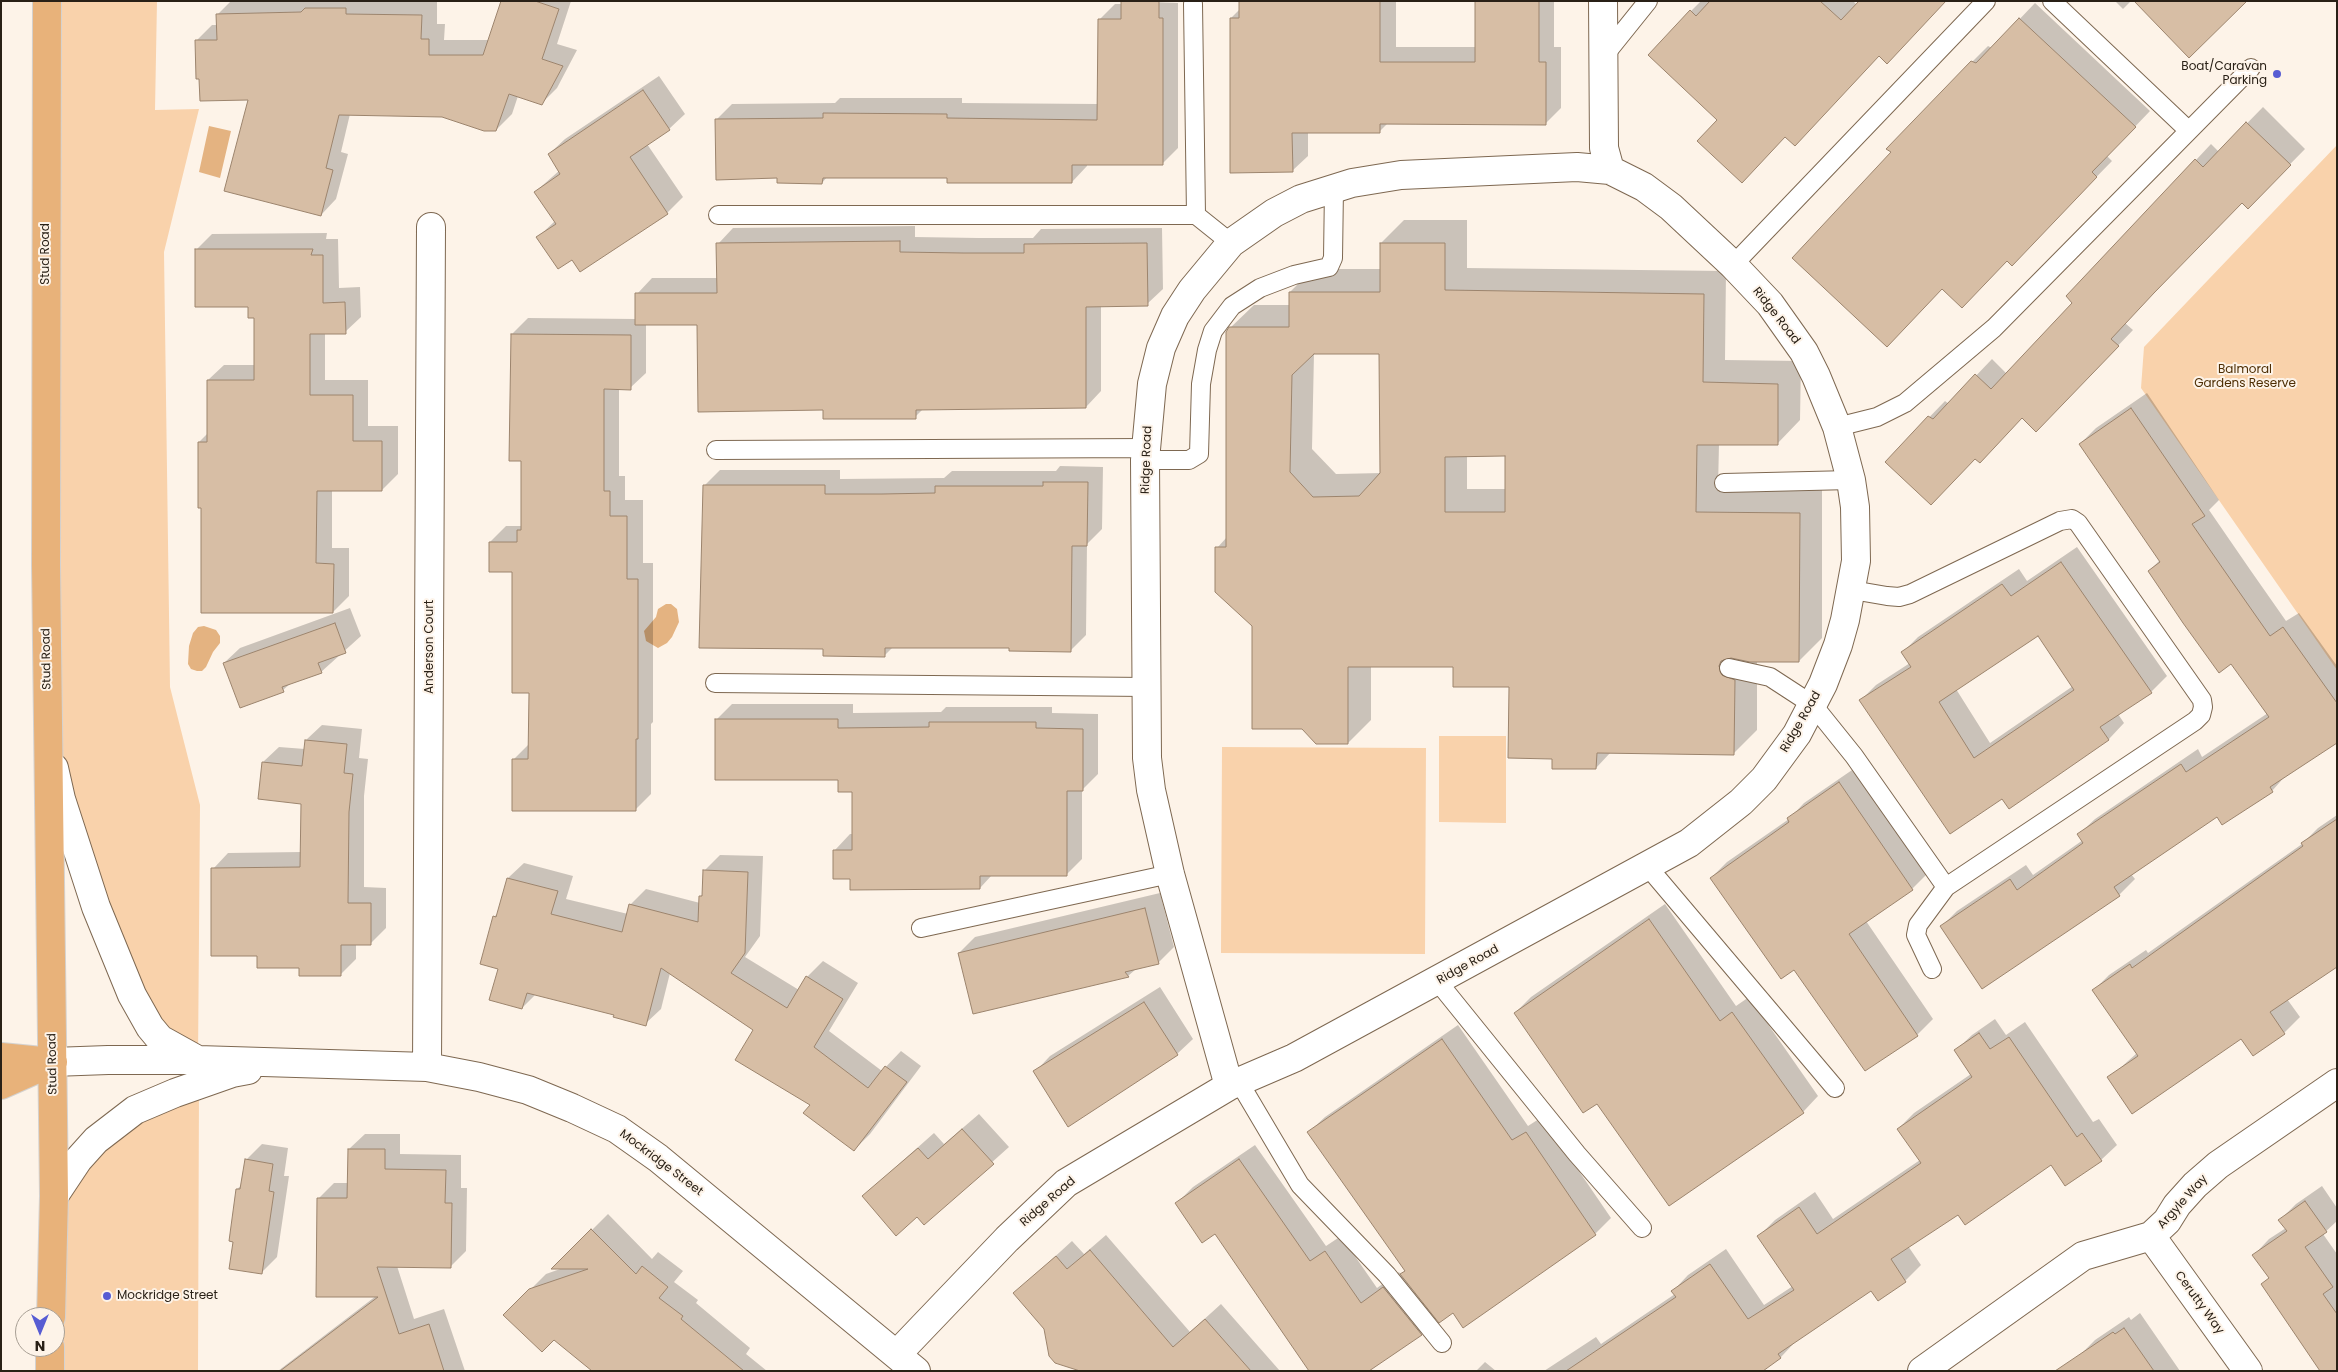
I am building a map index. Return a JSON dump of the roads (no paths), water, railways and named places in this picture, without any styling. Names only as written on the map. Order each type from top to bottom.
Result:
[{"type":"highway","name":"Stud Road","points":[[47,1],[46,565],[54,1196],[51,1307]]},
{"type":"highway","points":[[1,1057],[53,1062]]},
{"type":"highway","points":[[1,1085],[53,1062]]},
{"type":"highway","points":[[50,1357],[50,1371]]},
{"type":"street","points":[[1603,1],[1604,148],[1610,170]]},
{"type":"street","name":"Ridge Road","points":[[907,1363],[1007,1238],[1066,1183],[1234,1084],[1294,1058],[1438,982],[1689,843],[1741,802],[1781,756],[1797,734],[1813,705],[1838,645],[1852,590],[1856,561],[1855,507],[1851,480],[1836,427],[1816,376],[1804,352],[1770,304],[1733,265],[1671,207],[1644,187],[1610,170],[1577,166],[1401,175],[1374,178],[1301,199],[1274,213],[1232,243],[1192,290],[1175,316],[1161,348],[1152,384],[1146,454],[1147,758],[1151,790],[1170,874],[1234,1084]]},
{"type":"street","name":"Anderson Court","points":[[427,1067],[431,227]]},
{"type":"street","points":[[48,743],[61,799],[96,907],[132,995],[150,1027],[160,1039],[198,1060]]},
{"type":"street","name":"Mockridge Street","points":[[53,1062],[198,1060],[427,1067],[479,1077],[528,1090],[616,1129],[695,1188],[907,1363]]},
{"type":"street","points":[[54,1196],[78,1160],[96,1140],[135,1110],[232,1073],[284,1063]]},
{"type":"street","name":"Argyle Way","points":[[1922,1371],[2083,1256],[2151,1236],[2167,1221],[2177,1205],[2195,1185],[2218,1165],[2337,1083]]},
{"type":"street","name":"Cerutty Way","points":[[2151,1236],[2248,1371]]},
{"type":"lane","points":[[1603,56],[1648,1]]},
{"type":"lane","points":[[1733,265],[1986,1]]},
{"type":"lane","points":[[2052,1],[2188,130]]},
{"type":"lane","points":[[1193,4],[1196,215]]},
{"type":"lane","points":[[1836,427],[1877,417],[1918,394],[1994,328],[2251,68]]},
{"type":"lane","points":[[716,450],[1146,454],[1189,460],[1199,454],[1201,384],[1207,350],[1213,331],[1232,306],[1260,288],[1285,278],[1328,267],[1333,258],[1334,188]]},
{"type":"lane","points":[[718,215],[1196,215],[1232,243]]},
{"type":"lane","points":[[1724,483],[1851,480]]},
{"type":"lane","points":[[1852,590],[1899,597],[1910,594],[2060,521],[2072,519],[2078,523],[2202,700],[2201,715],[2195,721],[1946,887],[1918,925],[1916,935],[1932,969]]},
{"type":"lane","points":[[1729,668],[1770,677],[1813,705],[1854,756],[1946,887]]},
{"type":"lane","points":[[716,683],[1147,687]]},
{"type":"lane","points":[[1648,867],[1835,1088]]},
{"type":"lane","points":[[921,928],[1170,874]]},
{"type":"lane","points":[[1438,982],[1577,1154],[1642,1228]]},
{"type":"lane","points":[[1234,1084],[1300,1185],[1387,1275],[1442,1343]]},
{"type":"place","name":"Boat/Caravan Parking","points":[[2277,74]]},
{"type":"place","name":"Mockridge Street","points":[[107,1296]]},
{"type":"park label","name":"Balmoral Gardens Reserve","points":[[2245,377]]}]
